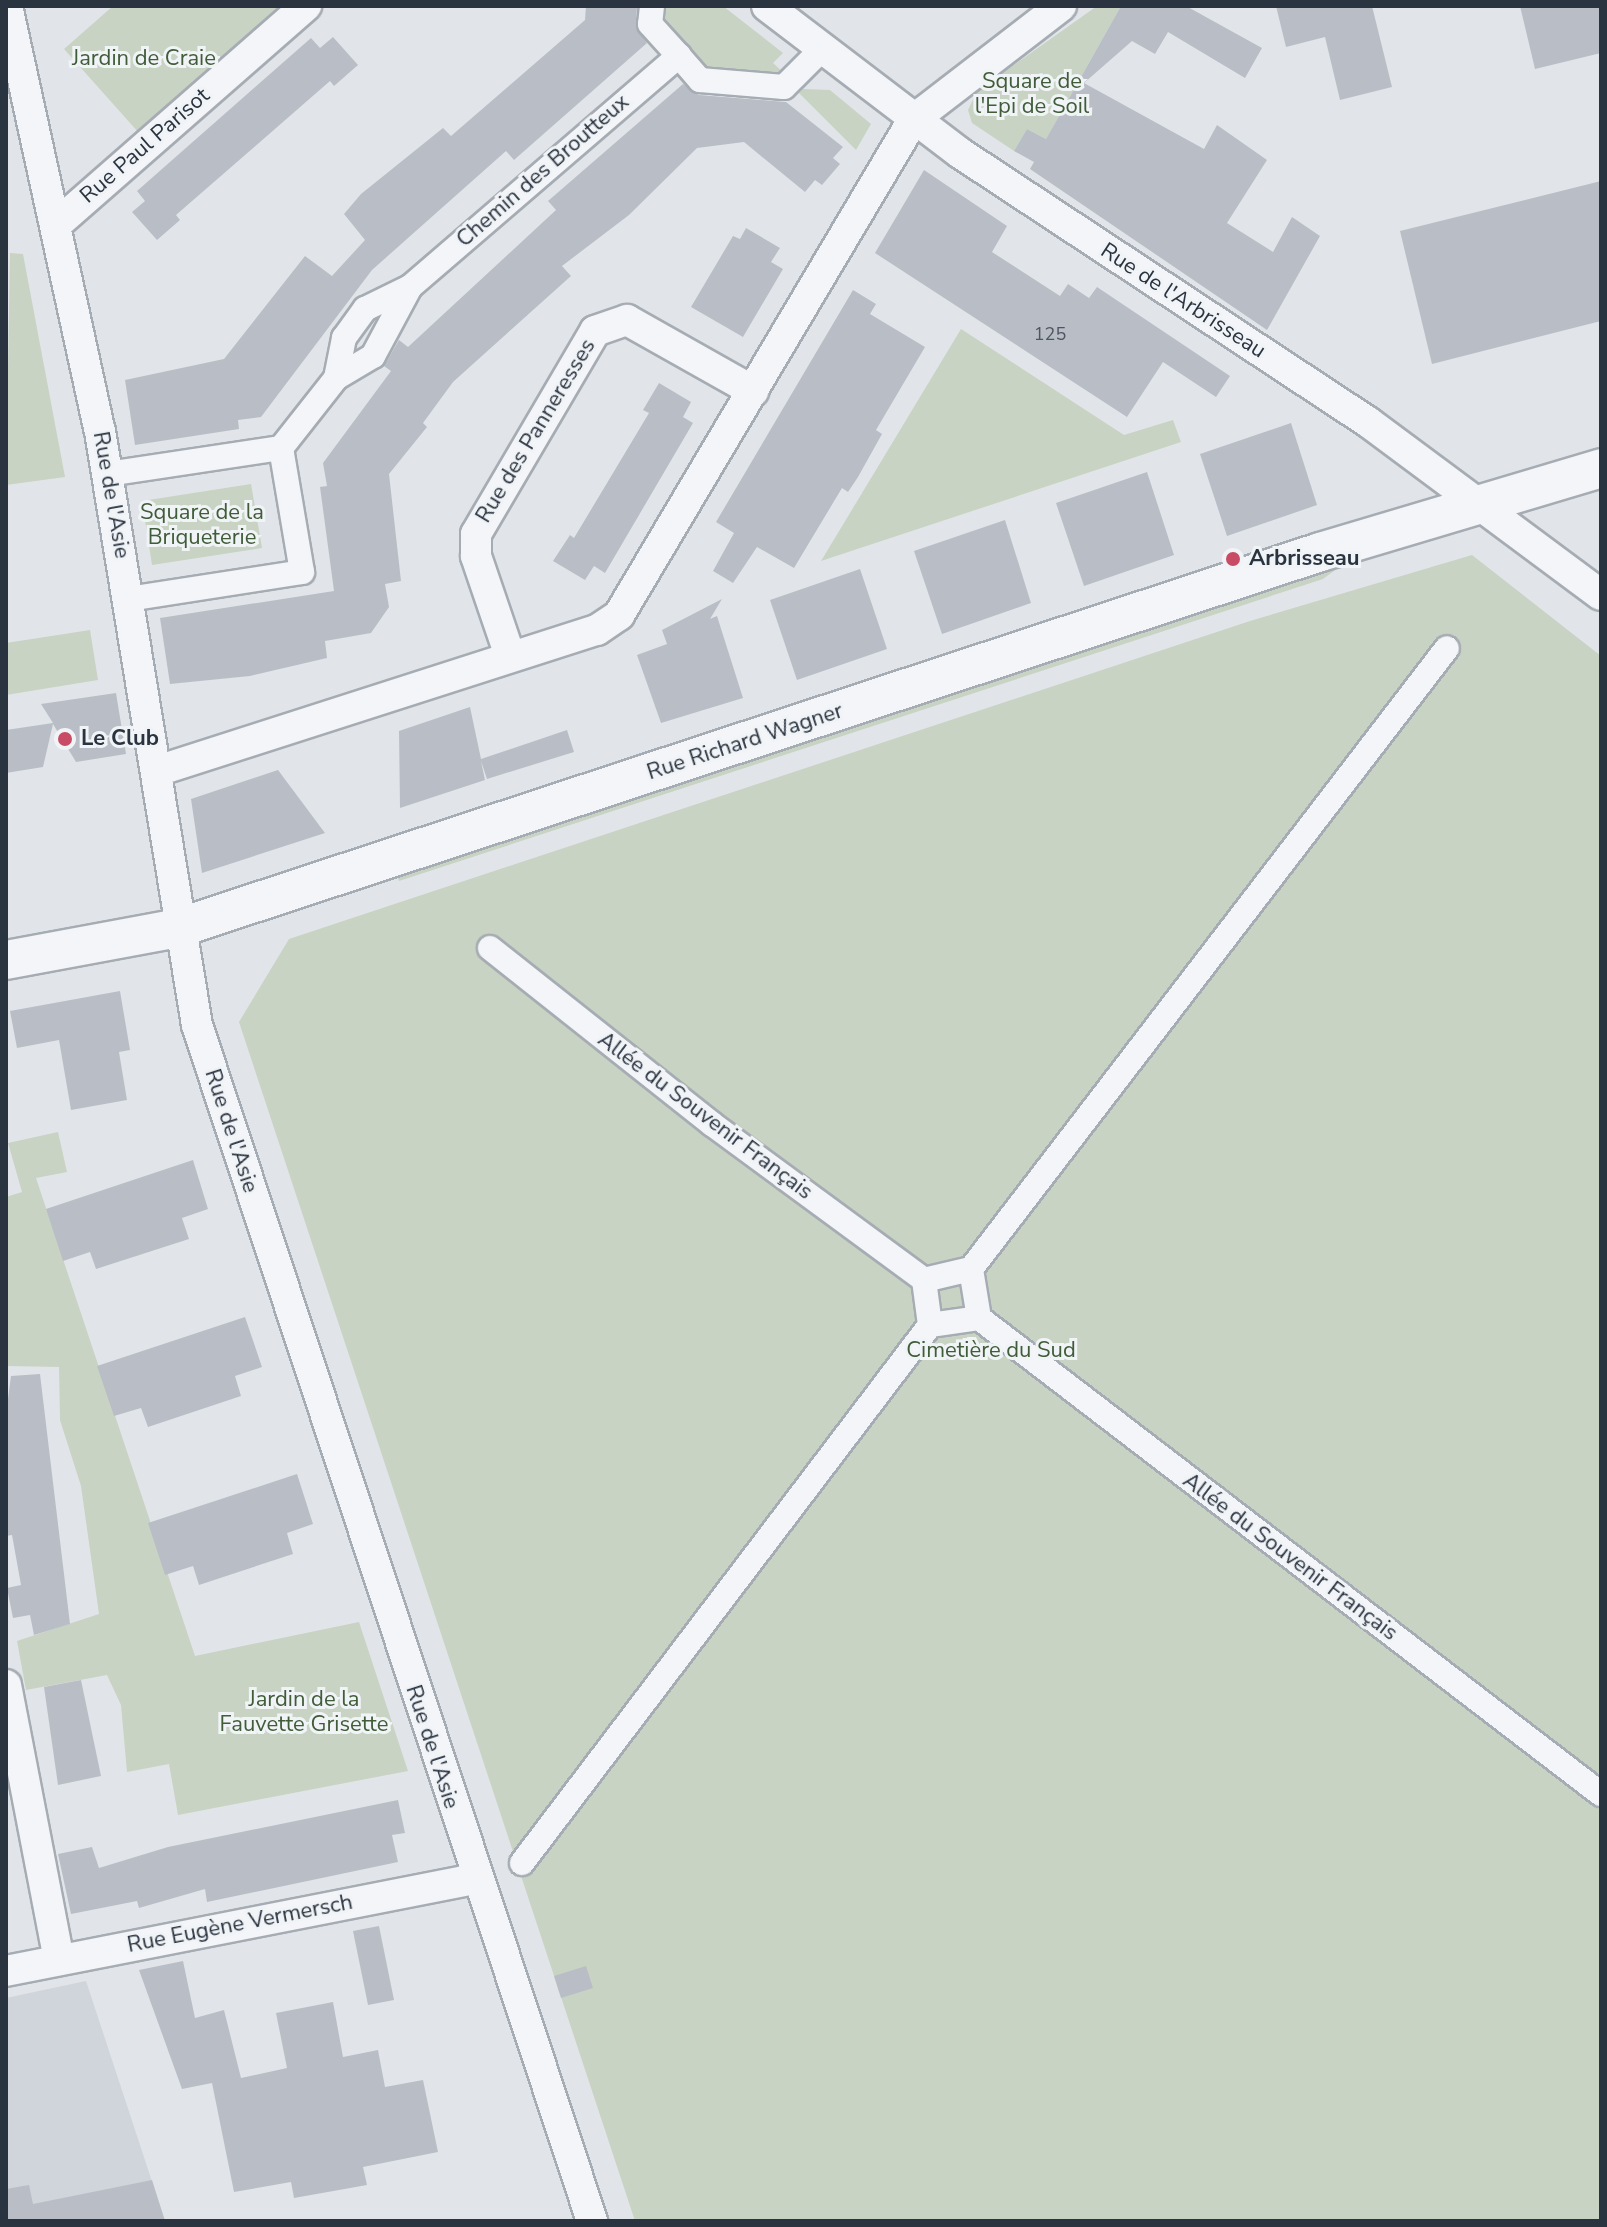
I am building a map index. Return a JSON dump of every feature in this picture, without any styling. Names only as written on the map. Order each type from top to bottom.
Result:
[{"type":"street","name":"Rue de l'Asie","points":[[7,6],[58,223],[107,474],[157,771],[178,928],[197,1025],[475,1879],[592,2221]]},
{"type":"street","name":"Rue Paul Parisot","points":[[58,223],[306,6]]},
{"type":"street","points":[[652,6],[650,24],[700,80],[784,87],[820,51]]},
{"type":"street","name":"Rue de l'Arbrisseau","points":[[767,6],[820,51],[913,120],[1368,422],[1601,595]]},
{"type":"street","points":[[157,771],[597,630],[619,615],[913,120],[1061,6]]},
{"type":"street","name":"Chemin des Broutteux","points":[[336,378],[344,338],[365,309],[410,287],[679,56]]},
{"type":"street","name":"Chemin des Broutteux","points":[[281,448],[336,378],[373,356],[410,287]]},
{"type":"street","name":"Rue des Panneresses","points":[[510,656],[476,556],[476,534],[595,331],[627,320],[753,391]]},
{"type":"street","points":[[107,474],[281,448],[302,572],[128,599]]},
{"type":"street","name":"Rue Richard Wagner","points":[[6,960],[178,928],[1479,504],[1601,468]]},
{"type":"street","points":[[930,1325],[924,1280],[971,1269],[1447,648]]},
{"type":"street","name":"Allée du Souvenir Français","points":[[490,948],[712,1124],[924,1280]]},
{"type":"street","points":[[522,1863],[930,1325],[979,1318],[971,1269]]},
{"type":"street","name":"Allée du Souvenir Français","points":[[979,1318],[1601,1794]]},
{"type":"street","points":[[6,1685],[59,1960]]},
{"type":"street","name":"Rue Eugène Vermersch","points":[[6,1971],[475,1879]]},
{"type":"shaded area","points":[[86,1981],[165,2221],[6,2221],[6,1998]]},
{"type":"green space","name":"Jardin de Craie","points":[[113,6],[285,6],[139,133],[64,49]]},
{"type":"green space","points":[[658,6],[723,6],[783,53],[773,63],[786,75],[705,75],[657,24]]},
{"type":"green space","name":"Square de l'Epi de Soil","points":[[1097,6],[1121,6],[1046,139],[1027,129],[1014,151],[972,123],[968,110],[977,91]]},
{"type":"green space","points":[[803,89],[830,90],[871,124],[856,150],[799,93]]},
{"type":"green space","points":[[10,253],[23,254],[65,477],[6,485]]},
{"type":"green space","points":[[961,329],[1124,435],[1173,420],[1181,442],[821,561]]},
{"type":"green space","name":"Square de la Briqueterie","points":[[251,484],[262,548],[152,565],[142,501]]},
{"type":"green space","name":"Cimetière du Sud","points":[[1472,555],[1601,656],[1601,2221],[635,2221],[239,1022],[289,939],[1250,621]]},
{"type":"green space","points":[[1345,563],[1323,579],[399,881],[396,872]]},
{"type":"green space","points":[[90,630],[98,680],[6,695],[6,643]]},
{"type":"green space","name":"Jardin de la Fauvette Grisette","points":[[58,1132],[67,1172],[36,1178],[195,1656],[359,1622],[408,1771],[178,1815],[169,1764],[127,1772],[121,1705],[107,1675],[26,1690],[17,1641],[99,1614],[81,1486],[60,1420],[59,1367],[6,1366],[6,1197],[22,1192],[8,1143]]},
{"type":"building","points":[[586,6],[637,6],[636,28],[647,43],[514,160],[506,151],[372,270],[261,417],[238,420],[239,429],[135,445],[125,380],[224,359],[305,256],[332,276],[365,240],[344,214],[361,194],[443,128],[451,136],[585,20]]},
{"type":"building","points":[[1121,6],[1186,6],[1262,48],[1245,78],[1168,32],[1155,54],[1132,41],[1084,83],[1204,149],[1217,125],[1267,160],[1227,223],[1273,252],[1292,217],[1320,236],[1267,330],[1030,169],[1034,162],[1014,151],[1027,129],[1046,139]]},
{"type":"building","points":[[1276,6],[1372,6],[1392,87],[1340,100],[1325,37],[1286,47]]},
{"type":"building","points":[[1520,6],[1601,6],[1601,53],[1535,69]]},
{"type":"building","points":[[333,37],[358,65],[334,86],[330,81],[176,215],[180,220],[157,240],[132,212],[145,201],[137,191],[311,38],[320,48]]},
{"type":"building","points":[[683,84],[699,95],[786,102],[843,147],[833,158],[840,164],[822,185],[815,180],[805,192],[744,142],[697,148],[629,215],[562,266],[571,276],[453,382],[423,423],[427,427],[389,474],[401,581],[385,584],[389,607],[371,633],[325,641],[327,658],[250,676],[170,684],[160,618],[334,591],[320,487],[327,486],[323,463],[391,371],[384,366],[399,340],[408,347],[556,210],[548,201]]},
{"type":"building","points":[[924,170],[1007,226],[992,252],[1060,296],[1068,284],[1089,298],[1097,287],[1230,376],[1216,397],[1163,362],[1127,417],[875,253]]},
{"type":"building","points":[[1601,181],[1601,321],[1432,364],[1400,231]]},
{"type":"building","points":[[746,228],[780,248],[771,262],[783,269],[743,337],[691,307],[733,236],[740,239]]},
{"type":"building","points":[[853,290],[876,304],[870,314],[925,347],[876,430],[882,434],[858,477],[848,492],[842,488],[794,568],[757,547],[733,583],[713,571],[734,533],[716,522]]},
{"type":"building","points":[[659,383],[691,402],[683,417],[693,423],[605,573],[594,566],[585,580],[553,561],[570,535],[574,538],[649,413],[643,410]]},
{"type":"building","points":[[1291,423],[1317,505],[1227,536],[1200,454]]},
{"type":"building","points":[[1147,472],[1174,555],[1084,586],[1056,503]]},
{"type":"building","points":[[1005,520],[1031,603],[942,634],[914,551]]},
{"type":"building","points":[[860,569],[887,649],[797,680],[770,600]]},
{"type":"building","points":[[722,599],[710,619],[717,616],[743,698],[661,723],[637,655],[667,644],[662,630]]},
{"type":"building","name":"Le Club","points":[[116,693],[126,754],[76,762],[53,724],[43,767],[6,773],[6,730],[53,723],[41,704]]},
{"type":"building","points":[[470,707],[481,759],[567,730],[574,752],[487,779],[481,761],[485,780],[400,808],[399,731]]},
{"type":"building","points":[[278,770],[325,833],[202,873],[191,799]]},
{"type":"building","points":[[120,991],[130,1050],[119,1052],[127,1100],[71,1110],[59,1040],[17,1048],[10,1011]]},
{"type":"building","points":[[193,1160],[208,1209],[182,1218],[189,1239],[96,1269],[90,1252],[63,1261],[46,1209]]},
{"type":"building","points":[[245,1317],[262,1367],[235,1376],[241,1396],[148,1427],[141,1408],[114,1416],[97,1366]]},
{"type":"building","points":[[40,1374],[70,1624],[34,1635],[30,1615],[13,1618],[7,1588],[21,1585],[12,1535],[6,1536],[6,1414],[11,1376]]},
{"type":"building","points":[[297,1474],[313,1524],[287,1533],[293,1554],[199,1585],[193,1566],[165,1575],[148,1523]]},
{"type":"building","points":[[81,1680],[101,1776],[58,1785],[44,1687]]},
{"type":"building","points":[[398,1800],[405,1833],[392,1835],[398,1862],[207,1902],[205,1889],[139,1908],[137,1901],[71,1914],[58,1854],[92,1847],[99,1868],[168,1847]]},
{"type":"building","points":[[379,1926],[394,2000],[368,2005],[353,1931]]},
{"type":"building","points":[[183,1961],[195,2018],[224,2010],[241,2078],[287,2068],[276,2013],[333,2002],[343,2057],[378,2050],[385,2087],[423,2080],[438,2152],[363,2167],[367,2185],[294,2198],[291,2182],[234,2192],[212,2083],[182,2089],[139,1970]]},
{"type":"building","points":[[586,1966],[593,1988],[561,1998],[554,1976]]},
{"type":"building","points":[[152,2180],[165,2221],[6,2221],[6,2189],[29,2185],[33,2204]]},
{"type":"place","name":"Arbrisseau","points":[[1233,559]]},
{"type":"place","name":"Le Club","points":[[65,739]]}]
